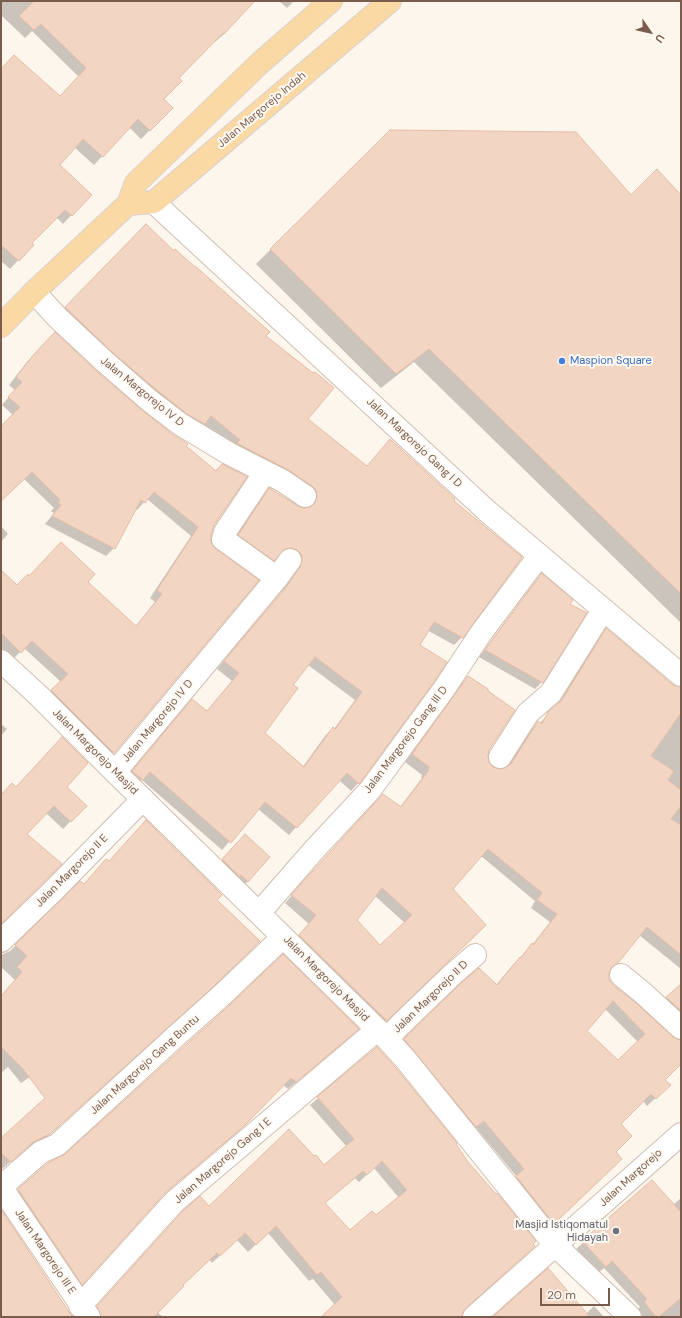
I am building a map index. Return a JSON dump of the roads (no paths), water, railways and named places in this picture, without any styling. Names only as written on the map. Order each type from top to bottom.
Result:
[{"type":"main road","points":[[1,326],[34,292],[128,204],[136,183],[260,63],[331,1]]},
{"type":"main road","name":"Jalan Margorejo Indah","points":[[154,202],[390,1]]},
{"type":"main road","points":[[128,204],[154,202]]},
{"type":"street","name":"Jalan Margorejo Gang I D","points":[[154,202],[487,511],[681,675]]},
{"type":"street","name":"Jalan Margorejo IV D","points":[[34,292],[58,318],[104,361],[156,406],[180,424],[204,439],[265,472],[305,496]]},
{"type":"street","name":"Jalan Margorejo IV D","points":[[115,772],[283,569],[223,539],[225,532],[265,472]]},
{"type":"street","name":"Jalan Margorejo Gang III D","points":[[259,913],[314,850],[370,790],[444,689],[481,633],[539,556]]},
{"type":"street","points":[[500,757],[528,713],[551,693],[603,610]]},
{"type":"street","name":"Jalan Margorejo Masjid","points":[[1,661],[38,695],[406,1060],[555,1246],[630,1317]]},
{"type":"street","name":"Jalan Margorejo II E","points":[[1,941],[55,889],[142,799]]},
{"type":"street","name":"Jalan Margorejo Gang Buntu","points":[[1,1187],[41,1152],[57,1145],[174,1037],[221,996],[283,937]]},
{"type":"street","name":"Jalan Margorejo II D","points":[[382,1035],[401,1024],[475,955]]},
{"type":"street","points":[[621,975],[681,1028]]},
{"type":"street","name":"Jalan Margorejo Gang I E","points":[[85,1312],[174,1202],[382,1035]]},
{"type":"street","name":"Jalan Margorejo","points":[[474,1317],[681,1134]]},
{"type":"street","name":"Jalan Margorejo III E","points":[[1,1187],[85,1312]]},
{"type":"place","name":"Maspion Square","points":[[562,361]]},
{"type":"place","name":"Masjid Istiqomatul Hidayah","points":[[616,1231]]}]
